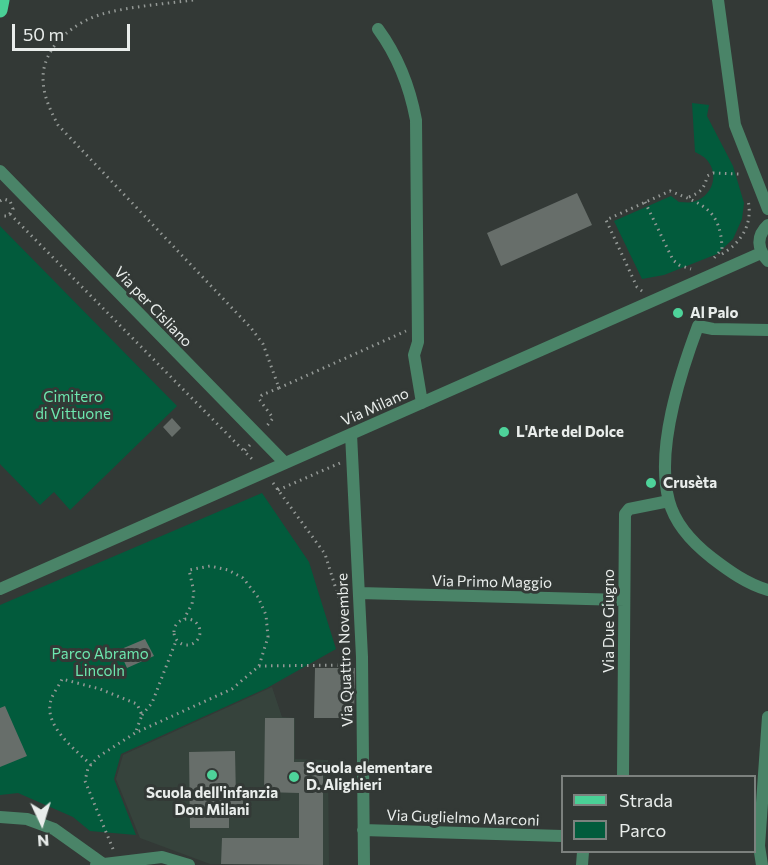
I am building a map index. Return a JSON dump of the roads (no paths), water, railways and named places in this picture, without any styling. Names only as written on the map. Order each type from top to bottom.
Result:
[{"type":"street","points":[[718,0],[735,125],[768,209]]},
{"type":"street","points":[[378,29],[390,45],[413,102],[416,120],[418,342],[414,355],[422,403]]},
{"type":"street","name":"Via per Cisliano","points":[[0,171],[285,463]]},
{"type":"street","name":"Via Milano","points":[[0,589],[648,302],[705,278],[765,257],[759,245],[761,233],[768,225]]},
{"type":"street","points":[[768,330],[713,329],[698,326],[671,413],[664,474],[669,501],[677,520],[691,540],[747,582],[768,590]]},
{"type":"street","name":"Via Quattro Novembre","points":[[351,434],[362,666],[364,865]]},
{"type":"street","name":"Via Due Giugno","points":[[623,775],[625,514],[629,508],[669,501]]},
{"type":"street","name":"Via Primo Maggio","points":[[359,593],[624,600]]},
{"type":"street","points":[[762,865],[757,846],[768,717]]},
{"type":"street","points":[[0,817],[27,819],[54,829],[100,865],[162,857],[189,865]]},
{"type":"street","name":"Via Guglielmo Marconi","points":[[363,830],[561,836]]},
{"type":"place","name":"Al Palo","points":[[678,313]]},
{"type":"place","name":"L'Arte del Dolce","points":[[504,432]]},
{"type":"place","name":"Crusèta","points":[[651,483]]},
{"type":"place","name":"Scuola dell'infanzia Don Milani","points":[[212,775]]},
{"type":"place","name":"Scuola elementare D. Alighieri","points":[[294,777]]},
{"type":"park label","name":"Cimitero di Vittuone","points":[[73,406]]},
{"type":"park label","name":"Parco Abramo Lincoln","points":[[100,662]]}]
